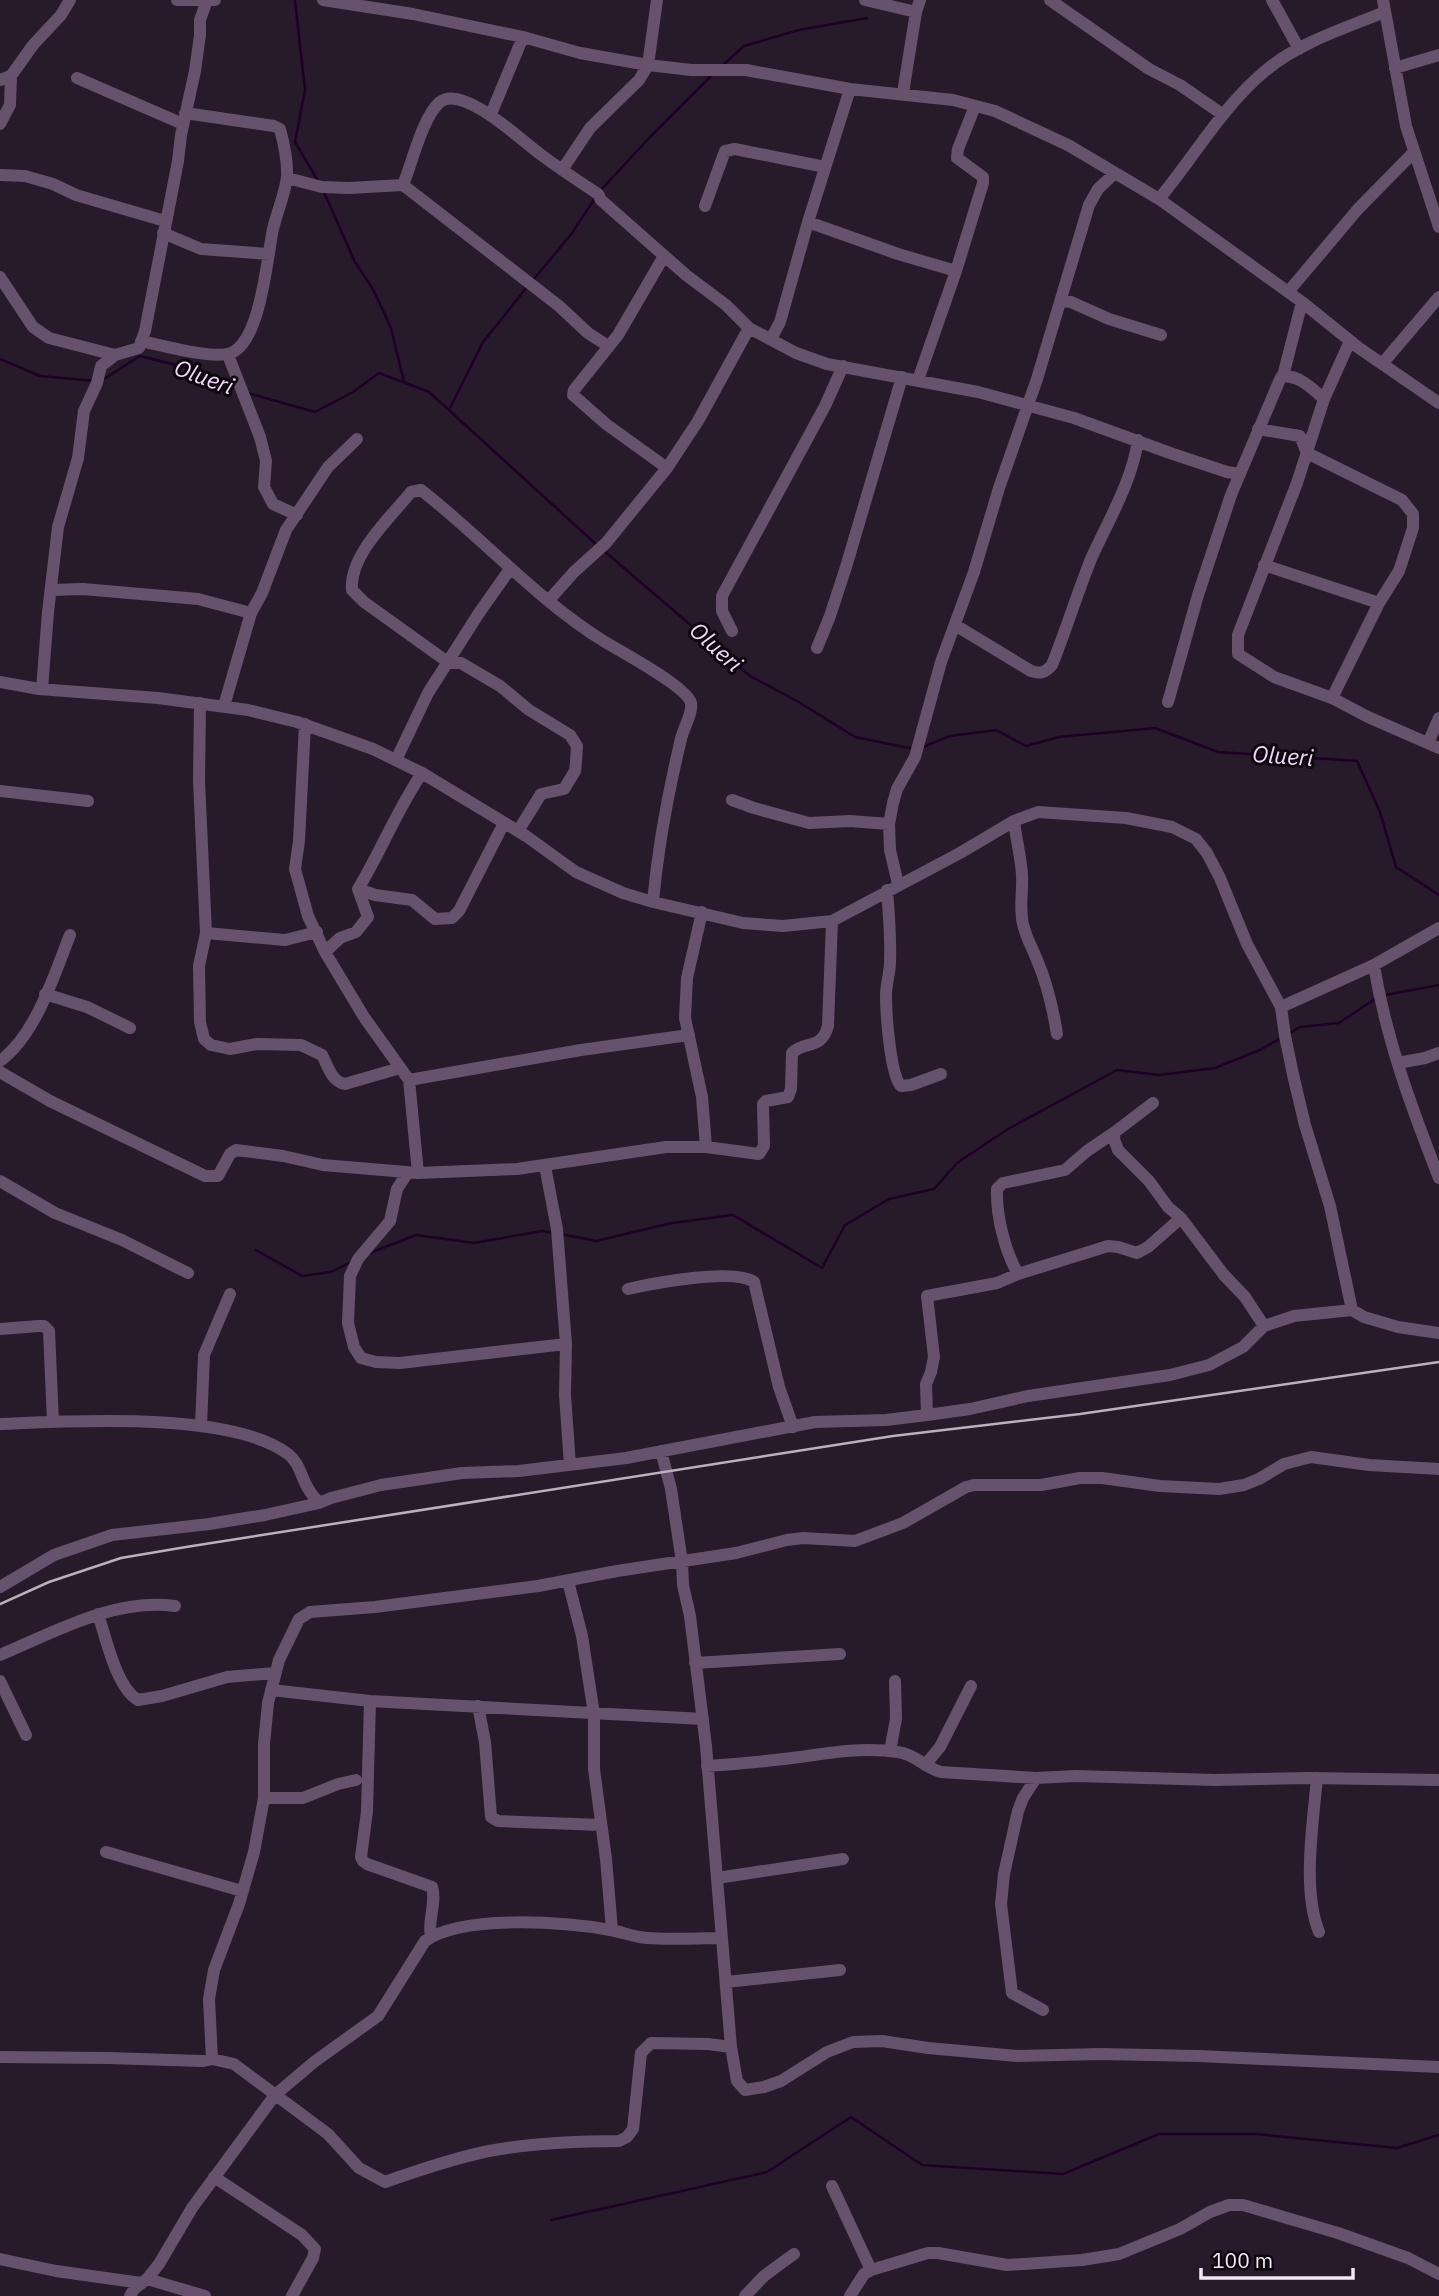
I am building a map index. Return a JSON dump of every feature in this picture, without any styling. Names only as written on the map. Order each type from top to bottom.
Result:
[{"type":"street","points":[[0,124],[10,106],[6,78],[61,15],[70,0]]},
{"type":"street","points":[[42,689],[58,527],[78,458],[84,411],[97,383],[101,366],[115,355],[139,348],[153,290],[195,71],[201,35],[200,20],[207,0]]},
{"type":"street","points":[[180,1],[215,0]]},
{"type":"street","points":[[323,0],[413,14],[523,37],[580,53],[648,65],[691,70],[746,70],[850,89],[953,100],[995,111],[1068,145],[1158,199],[1302,302],[1350,341],[1439,403]]},
{"type":"street","points":[[562,170],[590,128],[639,80],[648,65],[657,0]]},
{"type":"street","points":[[865,0],[918,6],[903,93]]},
{"type":"street","points":[[1050,0],[1149,69],[1180,85],[1222,114]]},
{"type":"street","points":[[1272,0],[1299,49]]},
{"type":"street","points":[[180,1],[200,20]]},
{"type":"street","points":[[1158,199],[1222,114],[1265,70],[1299,49],[1384,6],[1406,126],[1439,227]]},
{"type":"street","points":[[491,114],[523,37]]},
{"type":"street","points":[[1395,68],[1439,55]]},
{"type":"street","points":[[76,78],[184,119],[225,117],[280,129],[286,160],[286,178],[258,308],[247,337],[236,351],[228,355],[208,354],[141,341]]},
{"type":"street","points":[[771,339],[780,321],[850,89]]},
{"type":"street","points":[[403,185],[421,133],[439,103],[447,98],[454,98],[491,114],[562,170],[598,194],[601,200],[664,256],[726,305],[749,328],[796,353],[827,364],[978,392],[1027,405],[1074,418],[1215,468],[1240,474]]},
{"type":"street","points":[[918,380],[957,271],[984,183],[984,177],[977,170],[957,158],[975,106]]},
{"type":"street","points":[[705,206],[725,151],[730,149],[825,167]]},
{"type":"street","points":[[1287,292],[1358,209],[1414,152]]},
{"type":"street","points":[[941,1074],[901,1086],[894,1074],[886,993],[890,966],[893,887],[889,824],[897,789],[915,757],[941,662],[1061,301],[1078,236],[1098,189],[1115,173]]},
{"type":"street","points":[[0,175],[25,176],[53,184],[164,227],[201,248],[269,254]]},
{"type":"street","points":[[286,178],[322,187],[403,185],[558,306],[588,333],[608,346]]},
{"type":"street","points":[[808,222],[898,254],[957,271]]},
{"type":"street","points":[[664,256],[618,335],[572,395],[606,424],[667,468]]},
{"type":"street","points":[[0,277],[33,327],[49,338],[115,355]]},
{"type":"street","points":[[1382,364],[1439,297]]},
{"type":"street","points":[[1061,301],[1071,302],[1109,319],[1161,335]]},
{"type":"street","points":[[1168,702],[1198,595],[1240,474],[1283,376],[1302,302]]},
{"type":"street","points":[[549,600],[574,572],[603,547],[667,468],[698,421],[749,328]]},
{"type":"street","points":[[1350,341],[1324,399],[1297,483],[1238,635],[1238,654],[1274,677],[1332,698],[1434,746],[1439,718]]},
{"type":"street","points":[[228,355],[260,437],[266,461],[264,487],[272,504],[297,515]]},
{"type":"street","points":[[732,631],[722,611],[722,596],[844,366]]},
{"type":"street","points":[[1283,376],[1298,380],[1324,399]]},
{"type":"street","points":[[817,648],[846,567],[902,377]]},
{"type":"street","points":[[1258,429],[1300,436],[1307,453],[1402,500],[1413,514],[1413,528],[1399,571],[1379,603],[1332,698]]},
{"type":"street","points":[[224,706],[251,613],[262,593],[286,530],[328,467],[358,439]]},
{"type":"street","points":[[955,625],[1031,671],[1047,671],[1052,665],[1086,572],[1125,485],[1138,440]]},
{"type":"street","points":[[517,831],[541,793],[564,789],[575,771],[577,746],[570,735],[529,710],[500,686],[461,663],[449,663],[364,602],[352,590],[352,578],[361,554],[411,492],[421,490],[477,536],[510,569],[586,630],[678,687],[691,701],[670,782],[653,902]]},
{"type":"street","points":[[1264,565],[1379,603]]},
{"type":"street","points":[[396,760],[428,693],[510,569]]},
{"type":"street","points":[[51,590],[83,589],[198,599],[251,613]]},
{"type":"street","points":[[0,682],[42,689],[224,706],[304,724],[373,749],[422,773],[517,831],[576,872],[653,902],[743,923],[783,926],[832,921],[1014,821],[1038,812],[1126,818],[1172,827],[1196,839],[1207,853],[1247,944],[1281,1007],[1297,1091],[1330,1206],[1352,1310]]},
{"type":"street","points":[[200,703],[199,781],[206,933],[199,966],[200,1022],[204,1039],[211,1045],[230,1049],[257,1044],[301,1045],[322,1055],[332,1077],[345,1084],[400,1068]]},
{"type":"street","points":[[304,724],[301,815],[295,869],[308,916],[325,952],[364,1017],[409,1080],[413,1172],[397,1189],[390,1221],[358,1259],[350,1276],[348,1323],[354,1348],[361,1358],[400,1363],[566,1344]]},
{"type":"street","points":[[358,890],[422,773]]},
{"type":"street","points":[[0,791],[88,802]]},
{"type":"street","points":[[732,800],[809,823],[850,821],[889,824]]},
{"type":"street","points":[[1014,821],[1023,879],[1020,900],[1023,922],[1027,941],[1049,996],[1057,1034]]},
{"type":"street","points":[[358,890],[412,900],[435,919],[452,918],[504,823]]},
{"type":"street","points":[[325,952],[340,938],[356,932],[368,917],[358,890]]},
{"type":"street","points":[[702,912],[687,978],[685,1018],[702,1097],[706,1147]]},
{"type":"street","points":[[0,1072],[50,1101],[205,1176],[218,1176],[230,1154],[236,1150],[323,1165],[413,1172],[517,1169],[666,1147],[706,1147],[752,1154],[762,1151],[764,1146],[763,1104],[788,1097],[791,1089],[792,1054],[796,1049],[812,1046],[825,1035],[828,1026],[832,921]]},
{"type":"street","points":[[1281,1007],[1374,965],[1439,928]]},
{"type":"street","points":[[206,933],[285,940],[317,932]]},
{"type":"street","points":[[0,1061],[16,1045],[38,1012],[70,935]]},
{"type":"street","points":[[1374,965],[1379,996],[1398,1063],[1439,1178]]},
{"type":"street","points":[[45,994],[87,1007],[130,1028]]},
{"type":"street","points":[[409,1080],[689,1035]]},
{"type":"street","points":[[1398,1063],[1439,1053]]},
{"type":"street","points":[[1017,1274],[1006,1244],[997,1201],[998,1189],[1003,1183],[1065,1170],[1153,1103]]},
{"type":"street","points":[[1115,1132],[1114,1139],[1118,1150],[1181,1218],[1224,1275],[1245,1297],[1264,1326]]},
{"type":"street","points":[[545,1166],[558,1235],[566,1344],[565,1395],[570,1465]]},
{"type":"street","points":[[0,1181],[55,1213],[122,1240],[188,1273]]},
{"type":"street","points":[[927,1415],[926,1384],[934,1357],[927,1296],[997,1283],[1017,1274],[1108,1246],[1137,1253],[1148,1247],[1181,1218]]},
{"type":"street","points":[[628,1289],[719,1276],[746,1276],[754,1282],[779,1387],[793,1427]]},
{"type":"street","points":[[201,1426],[204,1355],[230,1294]]},
{"type":"street","points":[[0,1587],[54,1555],[112,1535],[209,1524],[319,1503],[382,1485],[462,1473],[519,1471],[626,1458],[815,1422],[886,1420],[927,1415],[1028,1396],[1170,1375],[1209,1365],[1243,1347],[1264,1326],[1294,1316],[1352,1310],[1364,1317],[1398,1327],[1439,1333]]},
{"type":"street","points":[[0,1329],[39,1326],[48,1329],[53,1422]]},
{"type":"street","points":[[0,1423],[88,1420],[201,1426],[248,1436],[288,1454],[319,1503]]},
{"type":"street","points":[[661,1451],[671,1489],[702,1719],[731,2047],[737,2081],[745,2090],[764,2088],[781,2081],[827,2052],[853,2042],[882,2041],[1017,2056],[1198,2056],[1439,2067]]},
{"type":"street","points":[[212,2059],[209,1999],[212,1980],[254,1852],[264,1798],[264,1744],[271,1690],[292,1630],[299,1619],[310,1612],[375,1607],[538,1586],[736,1553],[803,1538],[855,1541],[903,1523],[974,1485],[1041,1485],[1080,1478],[1102,1478],[1160,1486],[1219,1489],[1244,1485],[1284,1464],[1311,1457],[1369,1465],[1439,1469]]},
{"type":"street","points":[[568,1581],[585,1656],[594,1714],[594,1769],[612,1930]]},
{"type":"street","points":[[0,1655],[98,1614],[146,1603],[175,1606]]},
{"type":"street","points":[[98,1614],[123,1684],[133,1698],[138,1700],[228,1677],[275,1673]]},
{"type":"street","points":[[695,1663],[841,1654]]},
{"type":"street","points":[[0,1681],[26,1735]]},
{"type":"street","points":[[890,1751],[896,1719],[895,1681]]},
{"type":"street","points":[[925,1765],[940,1747],[971,1686]]},
{"type":"street","points":[[271,1690],[370,1701],[702,1719]]},
{"type":"street","points":[[370,1701],[367,1811],[361,1857],[367,1864],[432,1887],[434,1901],[429,1928],[431,1937]]},
{"type":"street","points":[[478,1706],[485,1742],[491,1817],[498,1821],[601,1825]]},
{"type":"street","points":[[707,1766],[852,1749],[890,1751],[914,1757],[930,1770],[941,1772],[1036,1778],[1076,1776],[1439,1780]]},
{"type":"street","points":[[1036,1778],[1018,1811],[1004,1874],[1001,1904],[1012,1993],[1043,2010]]},
{"type":"street","points":[[1317,1778],[1311,1907],[1319,1932]]},
{"type":"street","points":[[264,1798],[293,1800],[356,1780]]},
{"type":"street","points":[[106,1852],[243,1891]]},
{"type":"street","points":[[717,1878],[843,1859]]},
{"type":"street","points":[[130,2296],[159,2264],[192,2208],[275,2095],[314,2062],[378,2016],[425,1941],[431,1937],[468,1926],[492,1923],[562,1923],[645,1938],[722,1938]]},
{"type":"street","points":[[726,1982],[840,1970]]},
{"type":"street","points":[[0,2057],[212,2059],[234,2064],[328,2134],[359,2168],[385,2182],[489,2151],[619,2141],[627,2137],[633,2129],[641,2053],[651,2043],[731,2047]]},
{"type":"street","points":[[215,2177],[302,2235],[315,2249],[313,2258],[292,2296]]},
{"type":"street","points":[[832,2186],[871,2270]]},
{"type":"street","points":[[850,2296],[864,2274],[871,2270],[928,2253],[1007,2265],[1107,2256],[1151,2241],[1229,2204],[1243,2204],[1325,2229],[1408,2258],[1439,2274]]},
{"type":"street","points":[[745,2296],[764,2276],[794,2254]]},
{"type":"street","points":[[0,2259],[57,2272],[144,2281],[205,2296]]},
{"type":"waterway","points":[[295,0],[305,90],[295,142],[318,181]]},
{"type":"waterway","points":[[723,65],[744,46],[799,30],[867,18]]},
{"type":"waterway","points":[[601,190],[713,74]]},
{"type":"waterway","points":[[323,190],[355,262],[374,291],[391,328],[404,382]]},
{"type":"waterway","points":[[534,279],[572,233],[595,198]]},
{"type":"waterway","points":[[449,410],[483,342],[527,287]]},
{"type":"waterway","name":"Olueri","points":[[104,379],[140,356],[192,369],[236,388]]},
{"type":"waterway","name":"Olueri","points":[[0,359],[40,376],[95,381]]},
{"type":"waterway","name":"Olueri","points":[[248,393],[315,412],[353,392],[379,373],[429,392],[598,546]]},
{"type":"waterway","name":"Olueri","points":[[603,550],[750,676],[855,737],[914,749]]},
{"type":"waterway","name":"Olueri","points":[[923,747],[950,736],[996,730],[1026,746],[1059,737],[1155,728],[1218,752],[1357,761],[1380,812],[1396,867],[1439,895]]},
{"type":"waterway","points":[[1385,995],[1439,985]]},
{"type":"waterway","points":[[1290,1033],[1300,1027],[1339,1023],[1375,999]]},
{"type":"waterway","points":[[561,1234],[596,1241],[672,1223],[733,1215],[822,1268],[845,1225],[889,1199],[934,1189],[957,1163],[1008,1129],[1117,1070],[1159,1075],[1215,1068],[1260,1050],[1281,1038]]},
{"type":"waterway","points":[[370,1253],[416,1235],[474,1243],[542,1231],[554,1233]]},
{"type":"waterway","points":[[256,1250],[302,1276],[331,1272],[351,1262]]},
{"type":"waterway","points":[[551,2220],[767,2172],[851,2117],[922,2165],[1063,2174],[1159,2134],[1256,2134],[1397,2148],[1439,2135]]},
{"type":"railway","points":[[0,1604],[49,1582],[121,1558],[186,1547],[893,1436],[1080,1414],[1439,1362]]}]
